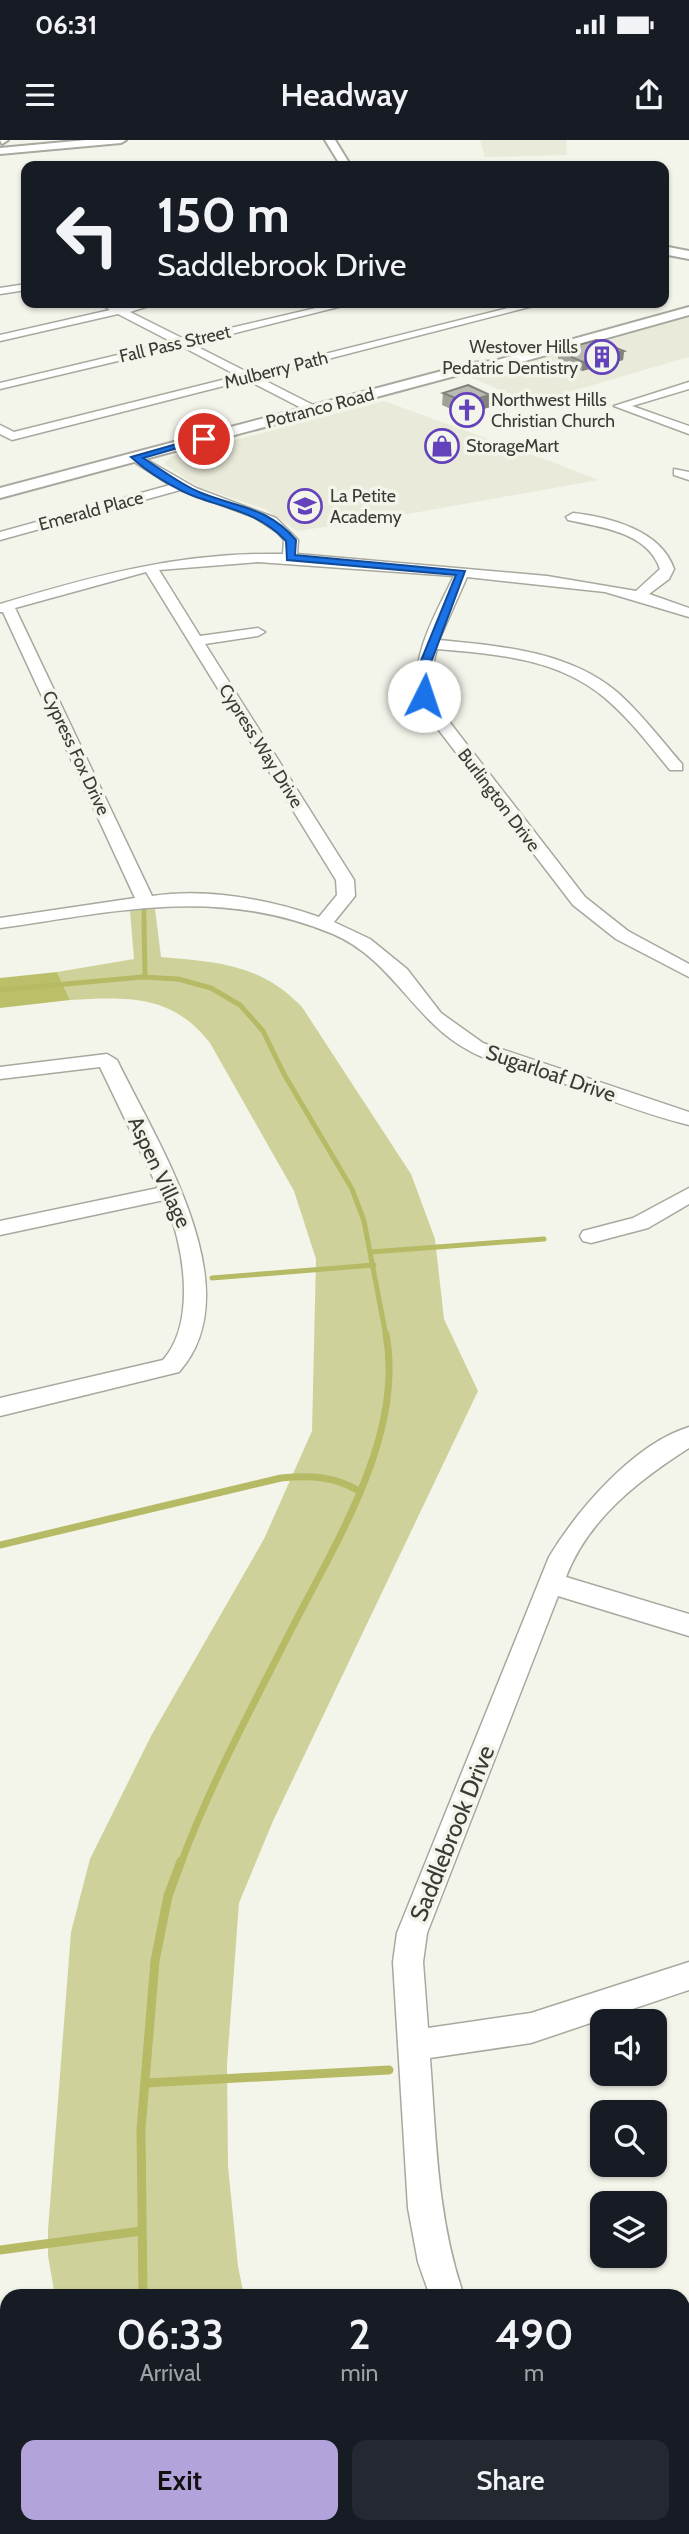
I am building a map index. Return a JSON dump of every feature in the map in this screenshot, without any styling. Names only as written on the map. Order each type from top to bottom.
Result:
[{"type":"main road","points":[[0,151],[121,140]]},
{"type":"main road","points":[[330,140],[343,161]]},
{"type":"main road","points":[[325,155],[334,156],[336,161]]},
{"type":"main road","points":[[669,251],[689,255]]},
{"type":"main road","points":[[669,259],[689,262]]},
{"type":"main road","name":"Potranco Road","points":[[0,493],[477,366],[516,360],[607,335],[670,313],[689,303]]},
{"type":"main road","points":[[607,335],[605,331],[670,313]]},
{"type":"main road","name":"Potranco Road","points":[[477,366],[481,361],[670,313]]},
{"type":"main road","points":[[516,360],[513,357],[585,334]]},
{"type":"street","points":[[0,291],[21,288]]},
{"type":"street","points":[[116,308],[313,410]]},
{"type":"street","points":[[0,338],[129,308]]},
{"type":"street","name":"Fall Pass Street","points":[[0,386],[327,308]]},
{"type":"street","name":"Mulberry Path","points":[[0,429],[12,436],[520,308]]},
{"type":"street","points":[[689,385],[620,406],[689,430]]},
{"type":"street","points":[[135,457],[181,486],[274,522],[291,540],[290,558]]},
{"type":"street","name":"Emerald Place","points":[[0,536],[181,486]]},
{"type":"street","points":[[573,517],[602,521],[627,529],[663,559],[667,569],[664,576],[639,595]]},
{"type":"street","points":[[3,607],[150,567],[224,558],[290,558],[574,582],[639,595],[689,613]]},
{"type":"street","name":"Cypress Way Drive","points":[[150,567],[345,880],[346,897],[323,924]]},
{"type":"street","name":"Burlington Drive","points":[[462,573],[421,677],[426,703],[563,883],[597,917],[622,935],[689,971]]},
{"type":"street","name":"Cypress Fox Drive","points":[[3,607],[145,900]]},
{"type":"street","points":[[195,641],[258,632]]},
{"type":"street","points":[[432,644],[510,653],[574,672],[610,695],[676,767]]},
{"type":"street","name":"Sugarloaf Drive","points":[[0,923],[145,900],[239,902],[287,912],[323,924],[364,943],[387,961],[434,1017],[476,1047],[689,1119]]},
{"type":"street","name":"Aspen Village","points":[[0,1073],[107,1060],[189,1235],[195,1281],[189,1340],[181,1356],[171,1366],[0,1407]]},
{"type":"street","points":[[0,1228],[170,1192]]},
{"type":"street","points":[[592,1236],[640,1223],[689,1195]]},
{"type":"street","name":"Saddlebrook Drive","points":[[445,2289],[429,2235],[408,1962],[412,1933],[551,1583],[572,1540],[606,1494],[689,1436]]},
{"type":"street","points":[[551,1583],[689,1625]]},
{"type":"street","points":[[413,2044],[463,2040],[531,2028],[689,1976]]},
{"type":"shaded area","points":[[480,140],[566,140],[567,155],[485,157]]},
{"type":"shaded area","points":[[689,315],[689,357],[531,403],[470,377]]},
{"type":"shaded area","points":[[384,401],[599,480],[297,531],[265,509],[199,487],[165,463],[170,457]]},
{"type":"green space","points":[[155,909],[161,957],[238,968],[271,982],[302,1007],[411,1174],[435,1239],[444,1319],[478,1391],[273,1821],[239,1903],[227,2064],[228,2166],[243,2289],[54,2289],[48,2256],[71,1932],[90,1859],[151,1736],[264,1539],[312,1431],[316,1259],[294,1191],[210,1043],[195,1027],[180,1015],[147,1002],[129,999],[70,1000],[57,972],[134,959],[130,911]]},
{"type":"green space","points":[[57,972],[70,1000],[0,1008],[0,978]]},
{"type":"building","points":[[596,340],[624,351],[583,362],[558,351]]},
{"type":"building","points":[[468,385],[490,395],[465,402],[443,393]]},
{"type":"waterway","points":[[144,908],[144,920]]},
{"type":"waterway","points":[[144,920],[145,975]]},
{"type":"waterway","points":[[0,990],[142,977],[178,979],[211,988],[240,1005],[263,1031],[284,1074],[352,1189],[364,1221],[372,1265]]},
{"type":"waterway","points":[[371,1252],[544,1239]]},
{"type":"waterway","points":[[212,1278],[372,1265]]},
{"type":"waterway","points":[[372,1265],[386,1336]]},
{"type":"waterway","points":[[181,1863],[232,1746],[362,1489],[376,1450],[385,1411],[389,1373],[386,1334]]},
{"type":"waterway","points":[[0,1545],[281,1478],[321,1478],[340,1482],[359,1491]]},
{"type":"waterway","points":[[143,2289],[141,2129],[155,1961],[168,1896],[181,1861]]},
{"type":"waterway","points":[[146,2083],[389,2070]]},
{"type":"waterway","points":[[0,2250],[141,2231]]},
{"type":"place","name":"Westover Hills Pedatric Dentistry","points":[[602,357]]},
{"type":"place","name":"Northwest Hills Christian Church","points":[[467,410]]},
{"type":"place","name":"StorageMart","points":[[442,446]]},
{"type":"place","name":"La Petite Academy","points":[[305,506]]},
{"type":"route","points":[[204,439],[135,457],[195,494],[250,510],[274,522],[291,540],[293,547],[290,558],[462,573],[423,668],[421,686],[424,696]]}]
